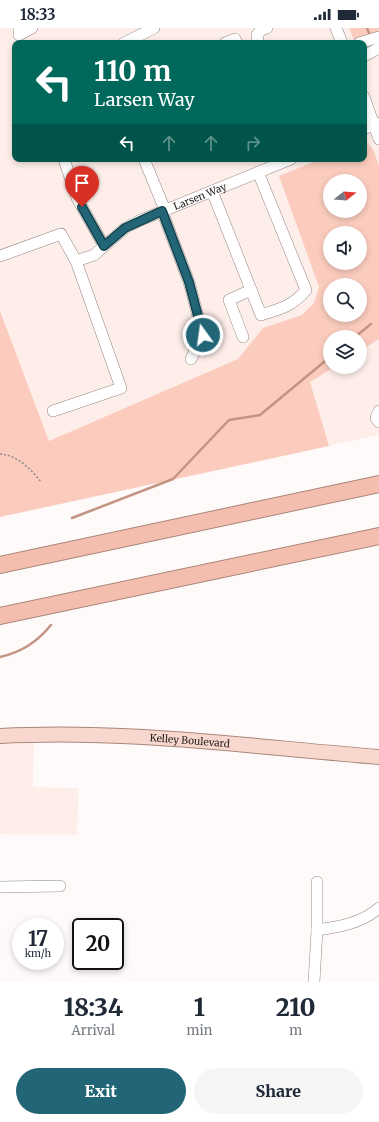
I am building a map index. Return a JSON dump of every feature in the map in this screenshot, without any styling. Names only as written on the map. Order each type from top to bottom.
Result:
[{"type":"highway","points":[[0,565],[379,484]]},
{"type":"highway","points":[[0,616],[379,536]]},
{"type":"main road","name":"Kelley Boulevard","points":[[0,736],[66,735],[160,739],[379,757]]},
{"type":"street","points":[[19,35],[32,28]]},
{"type":"street","points":[[130,40],[154,28]]},
{"type":"street","points":[[258,40],[257,35],[261,30],[267,28]]},
{"type":"street","points":[[336,28],[341,40]]},
{"type":"street","points":[[367,41],[379,37]]},
{"type":"street","points":[[367,54],[379,48]]},
{"type":"street","points":[[367,108],[372,126],[379,139]]},
{"type":"street","points":[[65,162],[77,198],[104,246]]},
{"type":"street","points":[[145,162],[189,282],[203,335],[191,359]]},
{"type":"street","name":"Larsen Way","points":[[76,261],[94,255],[125,228],[258,172],[277,162]]},
{"type":"street","points":[[212,191],[261,315],[297,302],[306,290],[258,172]]},
{"type":"street","points":[[0,256],[61,234],[76,261],[121,388],[54,410]]},
{"type":"street","points":[[243,338],[229,300],[251,290]]},
{"type":"street","points":[[379,411],[376,418],[379,422]]},
{"type":"street","points":[[314,982],[317,930],[317,882]]},
{"type":"street","points":[[0,887],[60,886]]},
{"type":"street","points":[[317,930],[343,926],[371,915],[379,908]]},
{"type":"path","points":[[0,454],[17,459],[34,473],[41,482]]},
{"type":"shaded area","points":[[0,28],[349,28],[354,40],[12,40],[12,162],[367,162],[367,40],[360,40],[379,33],[379,435],[72,501],[0,311]]},
{"type":"shaded area","points":[[349,28],[379,28],[379,33],[360,40],[354,40]]},
{"type":"shaded area","points":[[368,143],[374,151],[379,167],[379,339],[367,347],[367,330],[323,330],[323,374],[310,382],[329,446],[0,517],[0,311],[49,441],[238,359],[263,328],[302,315],[314,303],[319,287],[279,176],[314,162],[367,162]]},
{"type":"shaded area","points":[[34,743],[33,787],[79,788],[77,835],[0,834],[0,744]]},
{"type":"waterway","points":[[367,28],[369,33]]},
{"type":"waterway","points":[[364,330],[371,324]]},
{"type":"waterway","points":[[72,518],[173,479],[229,420],[260,415],[323,363]]},
{"type":"waterway","points":[[0,657],[28,646],[51,625]]},
{"type":"route","points":[[82,207],[104,246],[125,228],[162,211],[189,282],[203,335]]}]
